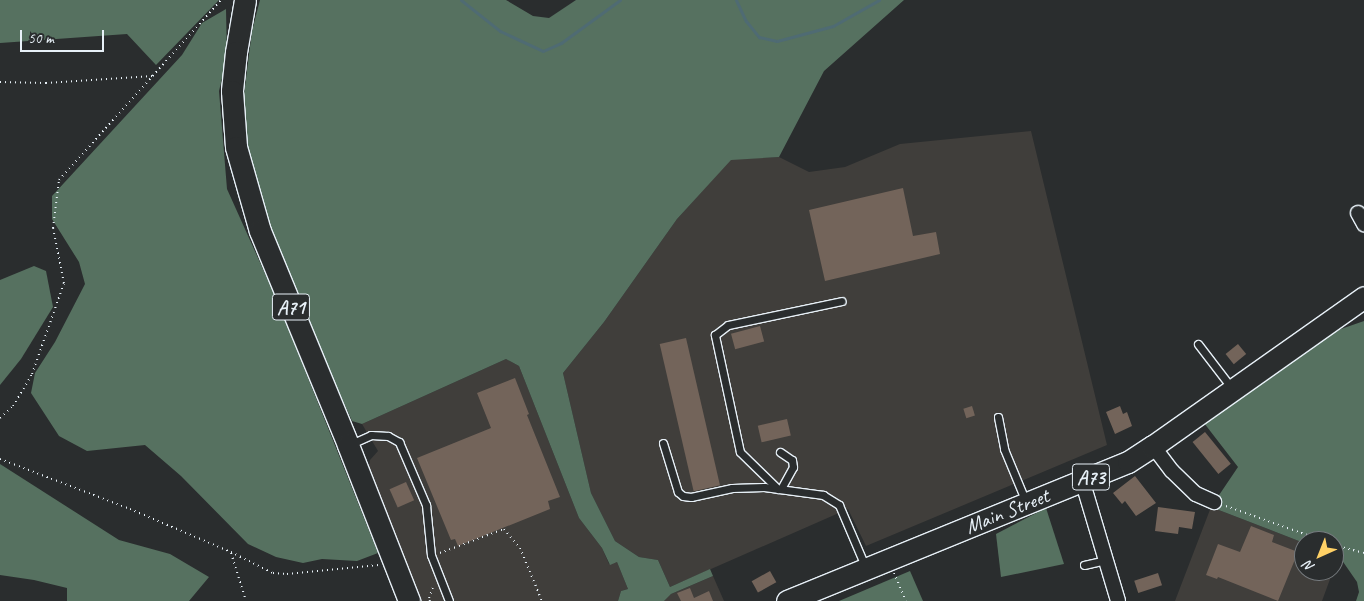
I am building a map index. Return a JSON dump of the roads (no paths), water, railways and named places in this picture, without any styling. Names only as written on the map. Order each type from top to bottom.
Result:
[{"type":"main road","name":"A71","points":[[245,0],[232,90],[236,147],[260,232],[348,445],[409,601]]},
{"type":"main road","name":"Main Street","points":[[787,601],[1128,462],[1364,297]]},
{"type":"street","points":[[1364,216],[1358,213],[1364,224]]},
{"type":"street","points":[[1153,446],[1172,471],[1196,494],[1214,502]]},
{"type":"street","points":[[1082,480],[1118,601]]},
{"type":"lane","points":[[780,489],[740,452],[715,335],[728,325],[842,301]]},
{"type":"lane","points":[[1198,344],[1233,390]]},
{"type":"lane","points":[[998,417],[1004,449],[1026,503]]},
{"type":"lane","points":[[348,445],[371,435],[388,436],[399,442],[426,505],[432,555],[449,601]]},
{"type":"lane","points":[[663,443],[678,492],[683,496],[691,497],[732,488],[780,489],[823,495],[839,505],[866,569]]},
{"type":"lane","points":[[780,452],[792,460],[793,467],[780,489]]},
{"type":"lane","points":[[1084,565],[1106,560]]},
{"type":"waterway","points":[[461,0],[500,31],[543,51],[561,43],[620,0]]},
{"type":"waterway","points":[[736,0],[746,21],[759,37],[777,41],[833,26],[879,0]]}]
